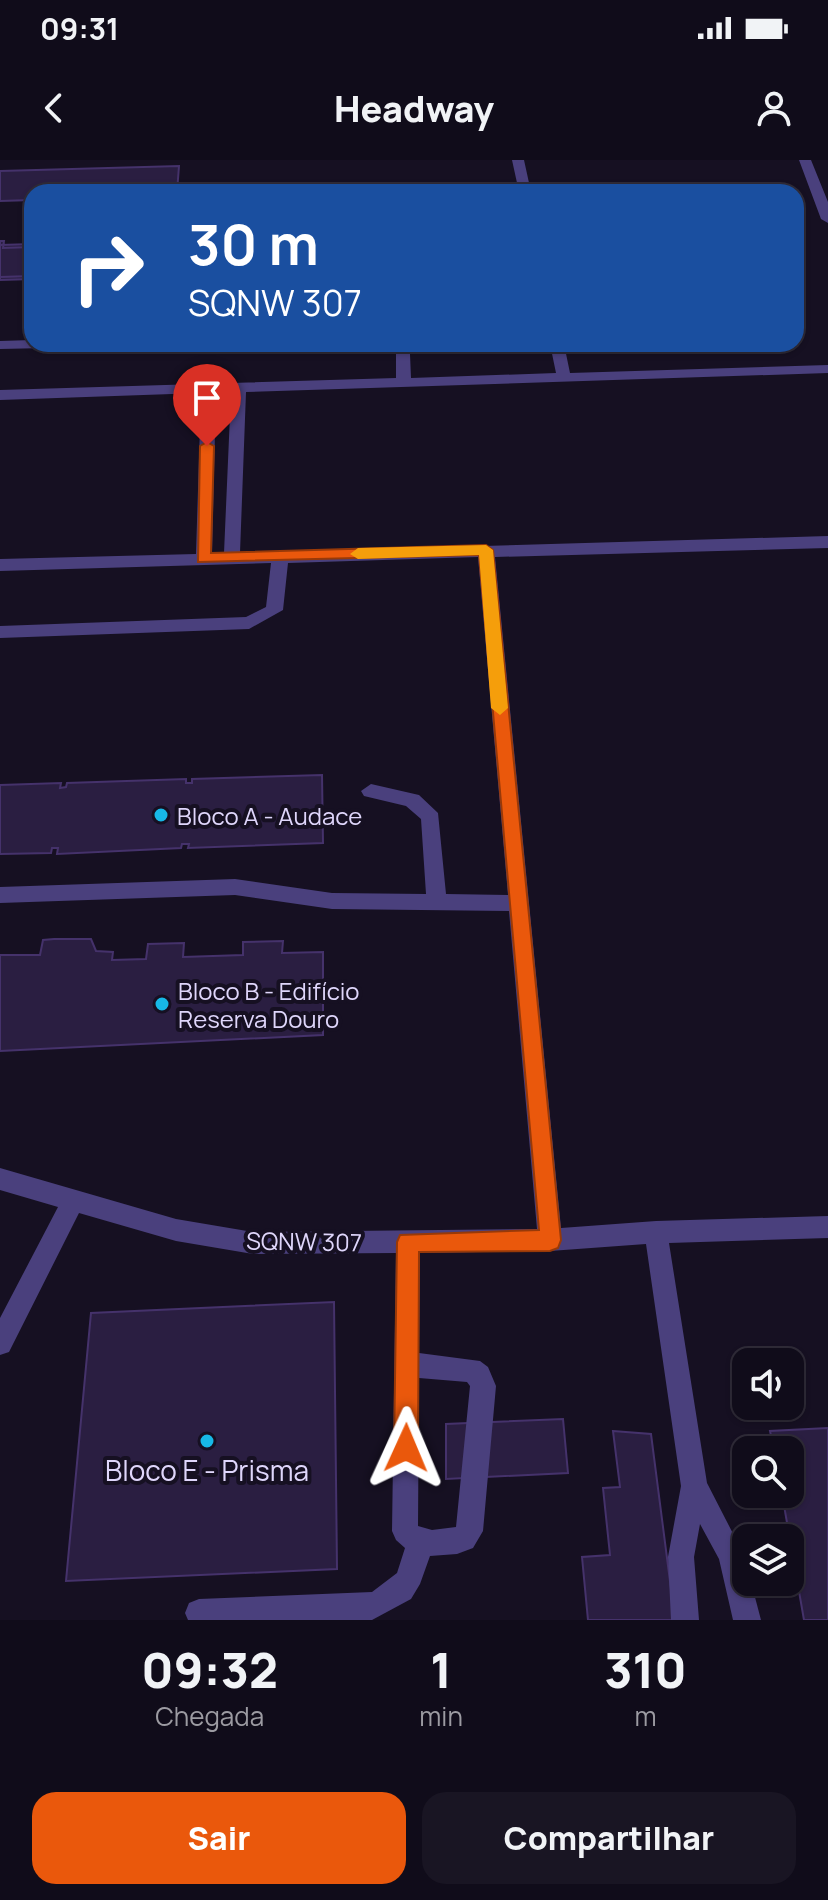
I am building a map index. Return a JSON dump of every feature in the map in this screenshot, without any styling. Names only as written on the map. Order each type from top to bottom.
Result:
[{"type":"street","points":[[518,160],[523,184]]},
{"type":"street","points":[[805,160],[828,219]]},
{"type":"street","points":[[0,345],[24,344]]},
{"type":"street","points":[[402,352],[404,384]]},
{"type":"street","points":[[559,352],[564,377]]},
{"type":"street","points":[[0,395],[239,390],[828,369]]},
{"type":"street","points":[[204,558],[209,390]]},
{"type":"street","points":[[232,557],[239,390]]},
{"type":"street","points":[[0,565],[828,542]]},
{"type":"street","points":[[486,550],[516,903],[550,1240]]},
{"type":"street","points":[[0,632],[249,623],[274,610],[280,556]]},
{"type":"street","points":[[371,791],[413,799],[424,806],[431,818],[437,902]]},
{"type":"street","points":[[0,895],[235,887],[332,901],[516,903]]},
{"type":"street","name":"SQNW 307","points":[[0,1179],[176,1230],[253,1243],[550,1240],[656,1232],[828,1227]]},
{"type":"street","points":[[0,1343],[73,1201]]},
{"type":"street","points":[[656,1232],[694,1486],[681,1557],[685,1620]]},
{"type":"street","points":[[408,1242],[405,1531],[409,1538],[420,1542],[464,1539],[470,1531],[483,1386],[479,1376],[471,1370],[408,1365]]},
{"type":"street","points":[[694,1486],[731,1555],[747,1620]]},
{"type":"street","points":[[199,1613],[372,1606],[393,1599],[410,1580],[420,1542]]},
{"type":"building","points":[[179,166],[178,184],[24,184],[24,200],[0,201],[0,171]]},
{"type":"building","points":[[0,241],[4,241],[3,248],[24,247],[24,279],[0,280]]},
{"type":"building","points":[[24,244],[24,276],[0,277],[0,245]]},
{"type":"building","name":"Bloco A - Audace","points":[[322,775],[323,843],[188,848],[189,844],[182,844],[181,848],[57,854],[58,848],[52,848],[51,853],[0,854],[0,785],[61,783],[60,788],[66,787],[67,783],[186,779],[186,783],[192,783],[192,779]]},
{"type":"building","name":"Bloco B - Edifício Reserva Douro","points":[[91,939],[96,951],[113,952],[112,960],[146,959],[148,944],[184,943],[183,957],[243,955],[243,942],[283,941],[282,953],[323,952],[323,1035],[0,1051],[0,955],[40,955],[43,940]]},
{"type":"building","name":"Bloco E - Prisma","points":[[334,1302],[337,1569],[66,1581],[91,1313]]},
{"type":"building","points":[[563,1419],[568,1473],[446,1479],[446,1424]]},
{"type":"building","points":[[828,1428],[828,1620],[804,1620],[800,1596],[804,1596],[804,1524],[787,1524],[784,1508],[804,1508],[804,1436],[771,1436],[770,1431]]},
{"type":"building","points":[[613,1431],[651,1434],[675,1620],[588,1620],[582,1557],[610,1555],[603,1488],[620,1487]]},
{"type":"slow traffic","points":[[358,554],[486,550],[500,708]]},
{"type":"place","name":"Bloco A - Audace","points":[[161,815]]},
{"type":"place","name":"Bloco B - Edifício Reserva Douro","points":[[162,1004]]},
{"type":"place","name":"Bloco E - Prisma","points":[[207,1441]]},
{"type":"route","points":[[207,446],[204,558],[486,550],[516,903],[550,1240],[408,1242],[406,1448]]}]
